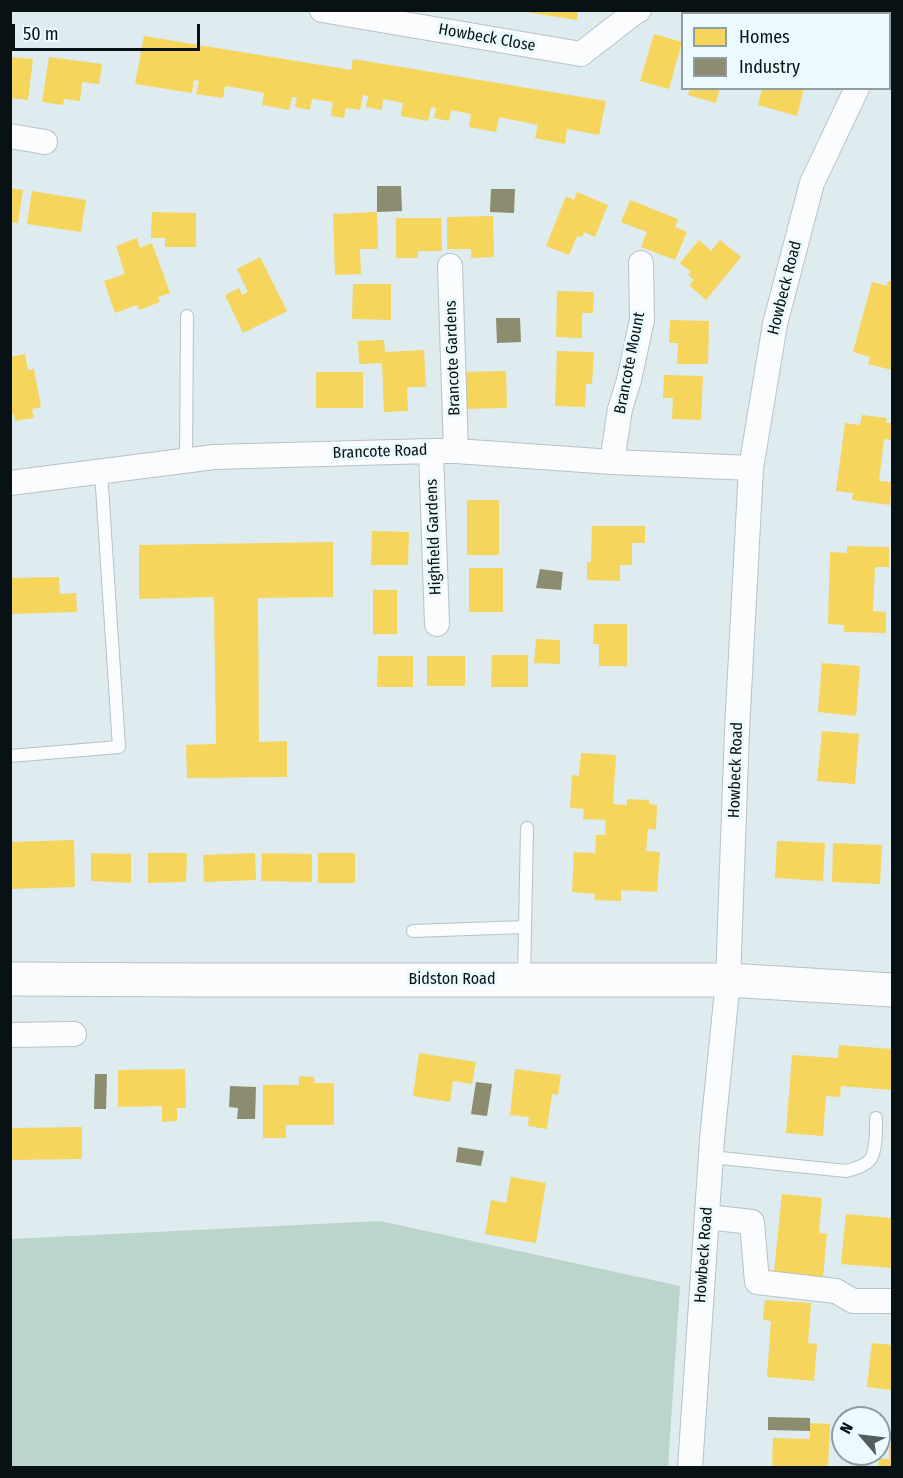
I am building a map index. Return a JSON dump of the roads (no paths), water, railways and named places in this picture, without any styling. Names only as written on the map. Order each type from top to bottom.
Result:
[{"type":"main road","name":"Bidston Road","points":[[10,979],[728,980],[892,990]]},
{"type":"street","name":"Howbeck Close","points":[[322,10],[581,54],[639,10]]},
{"type":"street","name":"Howbeck Road","points":[[690,1467],[711,1157],[728,980],[737,730],[751,468],[775,324],[812,183],[856,90]]},
{"type":"street","points":[[10,136],[45,142]]},
{"type":"street","name":"Brancote Mount","points":[[612,462],[620,409],[642,320],[640,263]]},
{"type":"street","name":"Brancote Gardens","points":[[450,266],[456,451]]},
{"type":"street","name":"Brancote Road","points":[[10,483],[214,457],[431,451],[751,468]]},
{"type":"street","name":"Highfield Gardens","points":[[431,451],[437,624]]},
{"type":"street","points":[[10,1035],[74,1034]]},
{"type":"street","points":[[707,1217],[752,1222],[757,1282],[836,1291],[854,1301],[892,1301]]},
{"type":"lane","points":[[186,460],[187,316]]},
{"type":"lane","points":[[10,756],[119,747],[101,472]]},
{"type":"lane","points":[[524,980],[527,828]]},
{"type":"lane","points":[[413,931],[524,927]]},
{"type":"lane","points":[[711,1157],[846,1171],[869,1162],[874,1152],[876,1118]]}]
